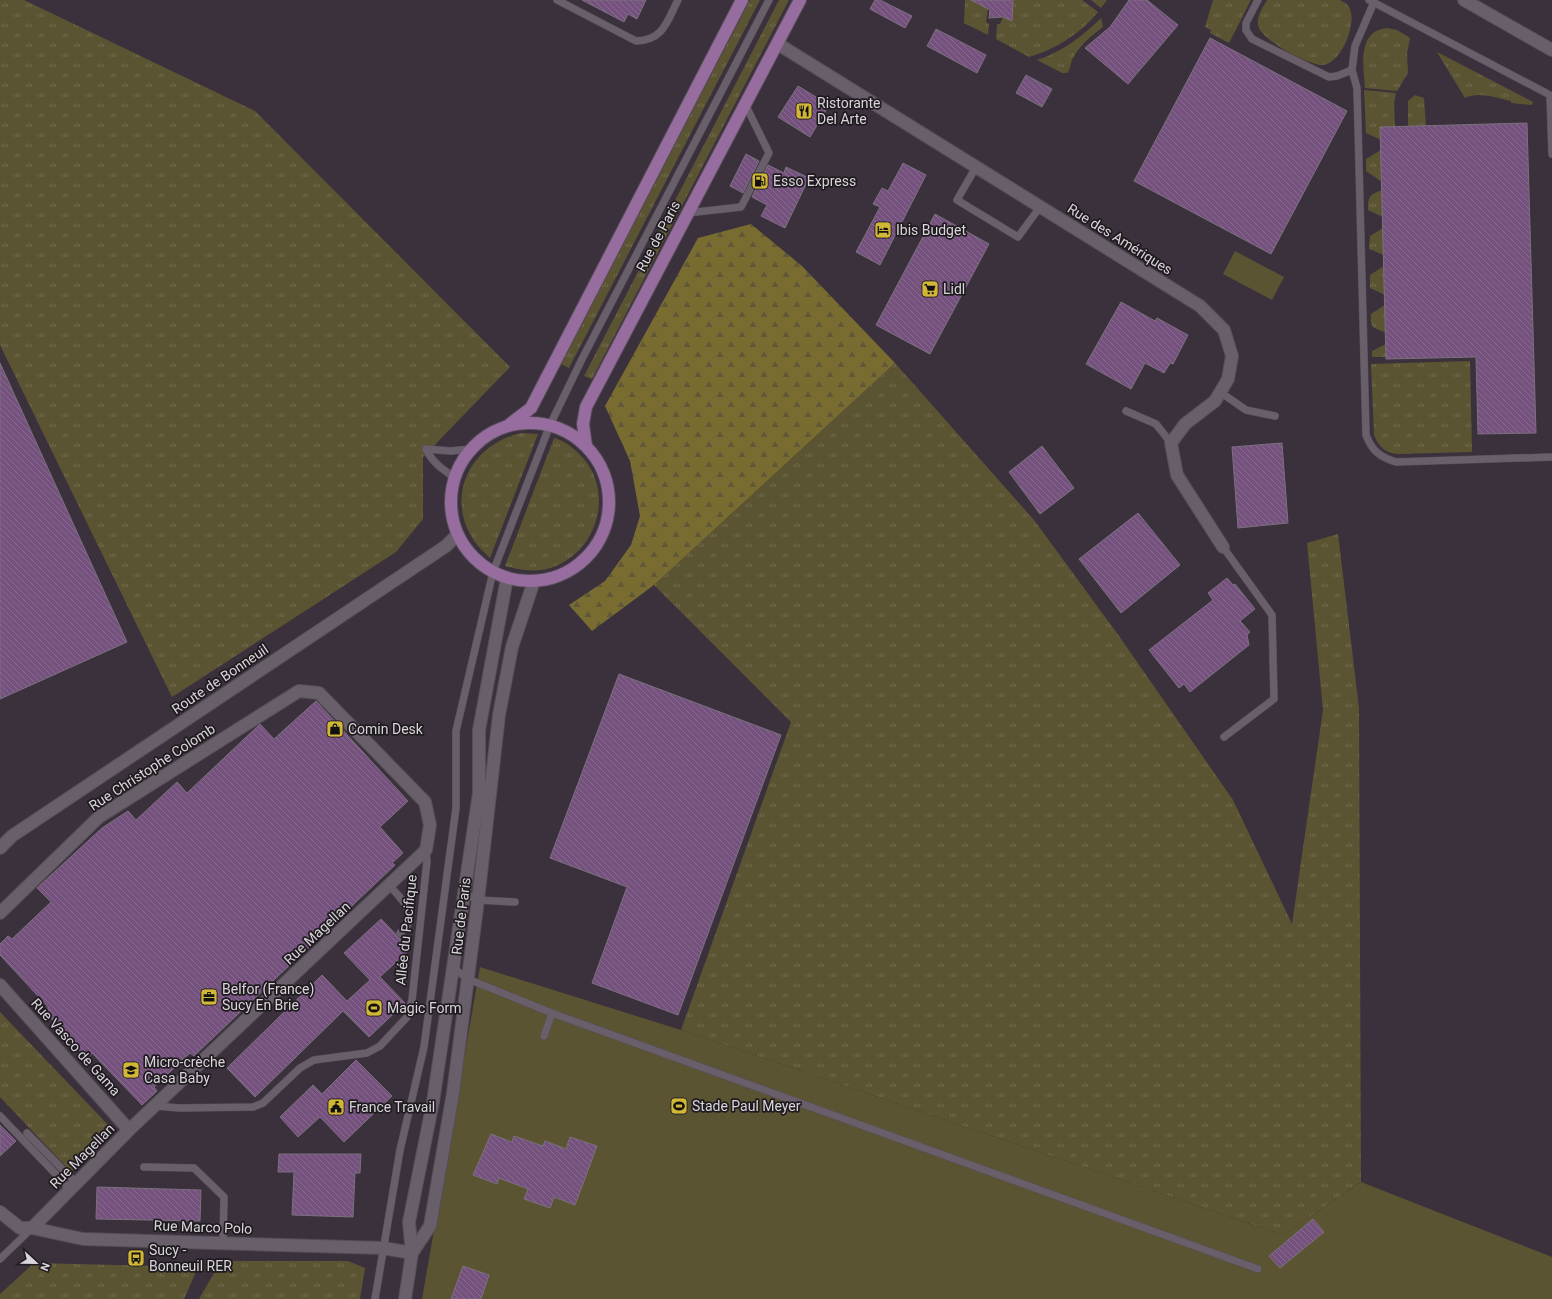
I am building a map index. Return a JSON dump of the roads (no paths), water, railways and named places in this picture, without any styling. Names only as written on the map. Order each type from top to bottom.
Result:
[{"type":"main road","points":[[506,426],[527,423],[550,425],[563,430],[586,446],[599,464],[607,486],[608,508],[603,531],[592,550],[576,566],[556,577],[534,581],[507,578],[493,572],[479,563],[457,534],[451,506],[454,478],[461,463],[471,449],[487,436],[520,418],[531,408],[742,0]]},
{"type":"main road","name":"Rue de Paris","points":[[586,446],[582,424],[586,407],[800,0]]},
{"type":"street","points":[[1464,0],[1552,50]]},
{"type":"street","name":"Rue des Amériques","points":[[778,44],[1200,306],[1224,330],[1232,356],[1228,379],[1215,401],[1185,424],[1171,443]]},
{"type":"street","points":[[1171,443],[1177,474],[1223,547]]},
{"type":"street","name":"Route de Bonneuil","points":[[1,845],[12,836],[446,546],[457,534]]},
{"type":"street","name":"Rue de Paris","points":[[405,1299],[412,1253],[409,1222],[433,1102],[479,793],[479,730],[507,578]]},
{"type":"street","name":"Rue de Paris","points":[[412,1253],[430,1226],[453,1093],[501,707],[512,646],[534,581]]},
{"type":"street","name":"Rue Christophe Colomb","points":[[0,913],[99,817],[299,691],[319,693],[425,802],[430,825],[426,850]]},
{"type":"street","name":"Rue Magellan","points":[[32,1228],[129,1130],[426,850]]},
{"type":"street","name":"Rue Vasco de Gama","points":[[0,985],[129,1130]]},
{"type":"street","name":"Rue Marco Polo","points":[[0,1212],[20,1228],[32,1228],[83,1239],[383,1248],[412,1253]]},
{"type":"lane","points":[[557,0],[636,41],[647,41],[657,37],[678,0]]},
{"type":"lane","points":[[375,1299],[400,1150],[424,1047],[456,808],[455,747],[457,726],[493,572],[550,425],[582,359],[769,0]]},
{"type":"lane","points":[[1258,0],[1246,23],[1246,30],[1252,39],[1329,77],[1337,76],[1352,70]]},
{"type":"lane","points":[[1552,154],[1550,95],[1372,1],[1355,46],[1352,70],[1357,88],[1366,435],[1370,446],[1377,454],[1396,462],[1552,457]]},
{"type":"lane","points":[[687,214],[741,207],[769,153],[745,103]]},
{"type":"lane","points":[[976,167],[957,200],[1018,237],[1040,207]]},
{"type":"lane","points":[[1220,392],[1246,410],[1275,416]]},
{"type":"lane","points":[[1126,411],[1156,424],[1171,443]]},
{"type":"lane","points":[[454,478],[430,458],[426,448],[451,451],[471,449]]},
{"type":"lane","points":[[1223,547],[1272,615],[1274,699],[1224,737]]},
{"type":"lane","name":"Allée du Pacifique","points":[[155,1106],[180,1108],[253,1108],[263,1103],[300,1068],[314,1060],[367,1053],[380,1046],[407,1017],[412,1000],[427,861],[426,850]]},
{"type":"lane","points":[[388,885],[405,904],[409,915],[408,923],[400,934]]},
{"type":"lane","points":[[464,893],[478,900],[515,902]]},
{"type":"lane","points":[[452,967],[468,979],[552,1013],[1258,1269]]},
{"type":"lane","points":[[544,1036],[552,1013]]},
{"type":"lane","points":[[0,1116],[73,1186]]},
{"type":"lane","points":[[27,1133],[73,1186]]},
{"type":"lane","points":[[144,1167],[194,1168],[224,1197],[223,1243]]},
{"type":"lane","points":[[0,1258],[32,1228]]},
{"type":"place","name":"Ristorante Del Arte","points":[[804,111]]},
{"type":"place","name":"Esso Express","points":[[760,181]]},
{"type":"place","name":"Ibis Budget","points":[[883,230]]},
{"type":"place","name":"Lidl","points":[[930,289]]},
{"type":"place","name":"Comin Desk","points":[[335,729]]},
{"type":"place","name":"Belfor (France) Sucy En Brie","points":[[209,997]]},
{"type":"place","name":"Magic Form","points":[[374,1008]]},
{"type":"place","name":"Micro-crèche Casa Baby","points":[[131,1070]]},
{"type":"place","name":"Stade Paul Meyer","points":[[679,1106]]},
{"type":"place","name":"France Travail","points":[[336,1107]]},
{"type":"place","name":"Sucy - Bonneuil RER","points":[[136,1258]]}]
